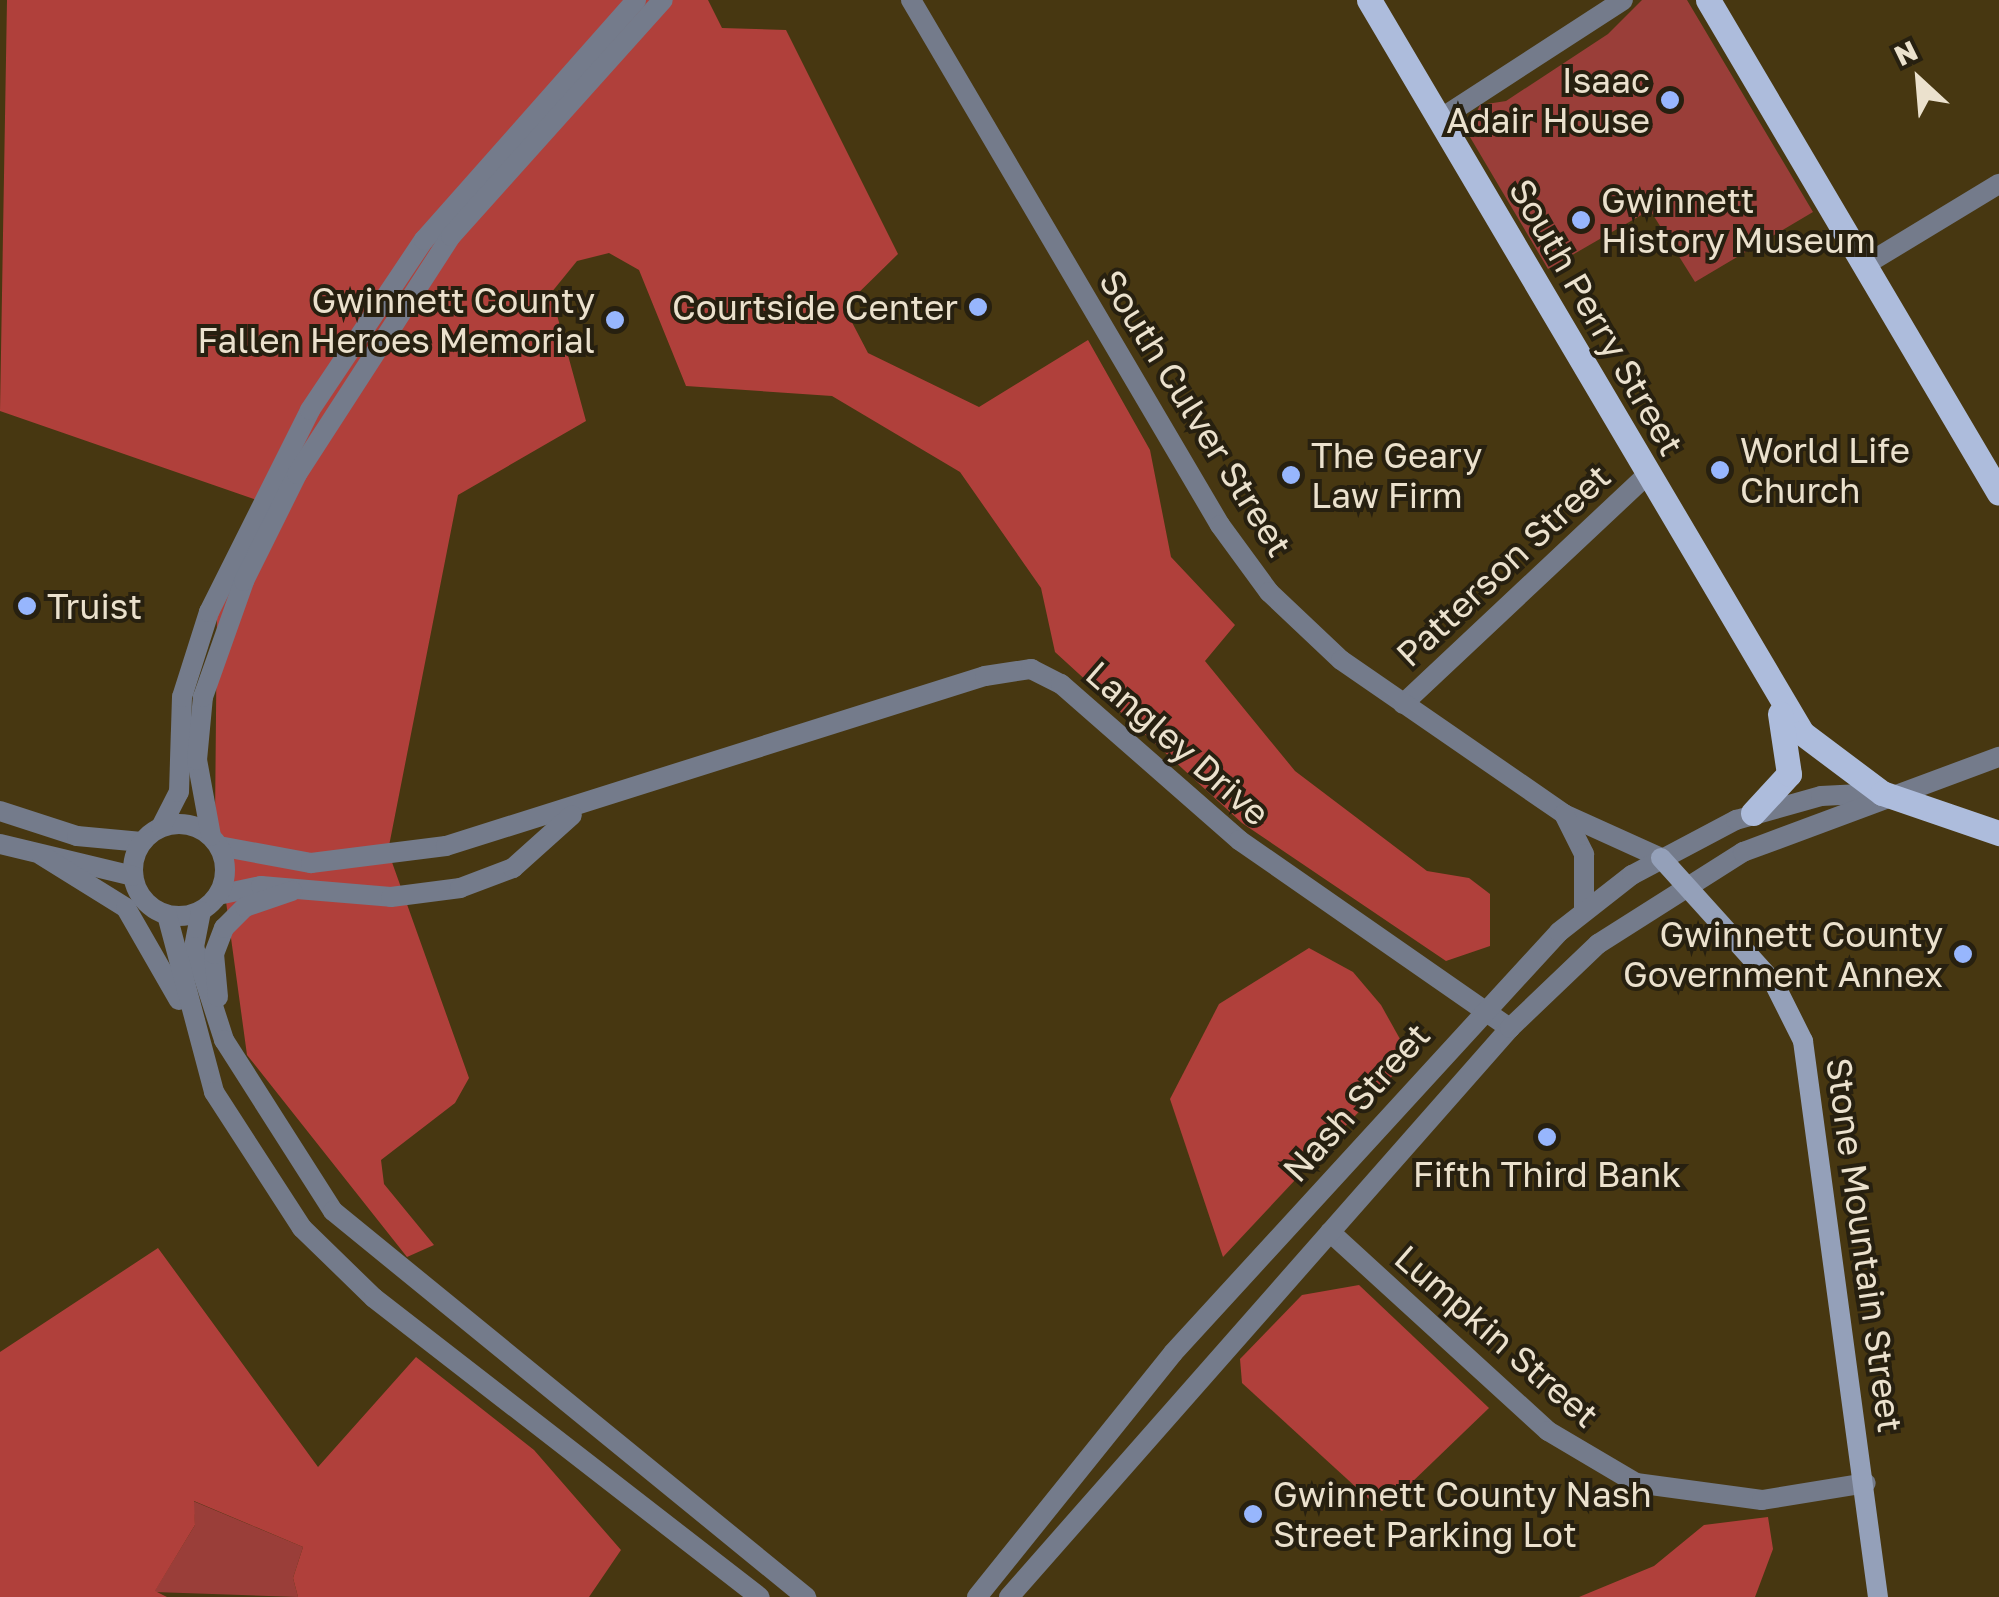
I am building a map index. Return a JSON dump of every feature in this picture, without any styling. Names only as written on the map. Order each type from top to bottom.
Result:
[{"type":"main road","name":"South Perry Street","points":[[1370,0],[1774,695],[1834,764],[1882,793],[1999,833]]},
{"type":"main road","points":[[1708,0],[1995,477]]},
{"type":"main road","points":[[1753,813],[1789,774],[1774,695]]},
{"type":"main road","name":"Stone Mountain Street","points":[[1661,858],[1774,984],[1804,1041],[1866,1483],[1878,1597]]},
{"type":"street","points":[[636,0],[424,240],[310,410],[209,612],[182,697],[180,792],[161,827],[142,842],[133,876],[140,896],[167,915],[201,911],[218,895],[215,841],[198,760],[211,663],[305,460],[450,236],[663,0]]},
{"type":"street","name":"South Culver Street","points":[[910,0],[1235,549],[1286,611],[1404,704],[1564,814],[1661,858]]},
{"type":"street","points":[[1440,119],[1623,0]]},
{"type":"street","points":[[1865,265],[1999,184]]},
{"type":"street","name":"Patterson Street","points":[[1404,704],[1648,474]]},
{"type":"street","name":"Langley Drive","points":[[215,841],[344,863],[446,846],[985,676],[1031,670],[1061,684],[1239,840],[1510,1028]]},
{"type":"street","name":"Nash Street","points":[[1013,1595],[1510,1028],[1598,944],[1682,884],[1882,793],[1999,756]]},
{"type":"street","name":"Nash Street","points":[[977,1597],[1172,1354],[1482,1009],[1584,911],[1661,858],[1753,813],[1882,793]]},
{"type":"street","name":"Langley Drive","points":[[218,895],[261,886],[391,897],[460,888],[512,868],[546,830],[593,802]]},
{"type":"street","points":[[0,811],[77,836],[142,842]]},
{"type":"street","points":[[1564,814],[1584,854],[1584,911]]},
{"type":"street","points":[[161,827],[192,826],[215,841]]},
{"type":"street","points":[[0,844],[133,876]]},
{"type":"street","points":[[41,855],[126,908],[188,1018],[246,1151],[324,1252],[760,1597]]},
{"type":"street","points":[[241,1070],[214,954],[245,906],[292,891]]},
{"type":"street","points":[[201,911],[200,975],[241,1070],[295,1163],[375,1254],[806,1597]]},
{"type":"street","points":[[167,915],[188,1018]]},
{"type":"street","name":"Lumpkin Street","points":[[1330,1232],[1548,1430],[1636,1483],[1762,1500],[1866,1483]]},
{"type":"shaded area","points":[[7,0],[708,0],[722,28],[786,30],[898,254],[844,307],[868,353],[979,407],[1088,340],[1150,450],[1171,557],[1235,625],[1205,661],[1295,771],[1427,871],[1469,878],[1490,894],[1490,946],[1446,961],[1242,823],[1055,652],[1041,588],[960,472],[832,396],[686,386],[639,270],[609,253],[577,261],[551,293],[586,421],[458,495],[388,851],[469,1078],[455,1103],[381,1160],[384,1184],[434,1245],[407,1257],[247,1055],[215,821],[217,609],[271,505],[0,411]]},
{"type":"shaded area","points":[[1642,0],[1687,0],[1813,212],[1695,282],[1650,210],[1548,269],[1467,132],[1480,105],[1506,101],[1608,34]]},
{"type":"shaded area","points":[[1309,948],[1353,972],[1381,1005],[1400,1039],[1398,1070],[1223,1257],[1170,1099],[1219,1004]]},
{"type":"shaded area","points":[[158,1248],[318,1467],[416,1357],[534,1450],[621,1550],[589,1597],[298,1597],[293,1578],[303,1547],[194,1501],[195,1525],[155,1591],[167,1597],[0,1597],[0,1352]]},
{"type":"shaded area","points":[[1359,1285],[1489,1408],[1382,1511],[1242,1383],[1240,1359],[1302,1295]]},
{"type":"shaded area","points":[[193,1501],[303,1547],[293,1578],[298,1597],[154,1592],[195,1525]]},
{"type":"shaded area","points":[[1768,1517],[1773,1549],[1755,1597],[1579,1597],[1654,1566],[1704,1525]]},
{"type":"place","name":"Isaac Adair House","points":[[1670,100]]},
{"type":"place","name":"Gwinnett History Museum","points":[[1581,220]]},
{"type":"place","name":"Courtside Center","points":[[978,307]]},
{"type":"place","name":"Gwinnett County Fallen Heroes Memorial","points":[[615,320]]},
{"type":"place","name":"World Life Church","points":[[1720,470]]},
{"type":"place","name":"The Geary Law Firm","points":[[1291,475]]},
{"type":"place","name":"Truist","points":[[27,606]]},
{"type":"place","name":"Gwinnett County Government Annex","points":[[1963,954]]},
{"type":"place","name":"Fifth Third Bank","points":[[1547,1137]]},
{"type":"place","name":"Gwinnett County Nash Street Parking Lot","points":[[1253,1514]]}]
